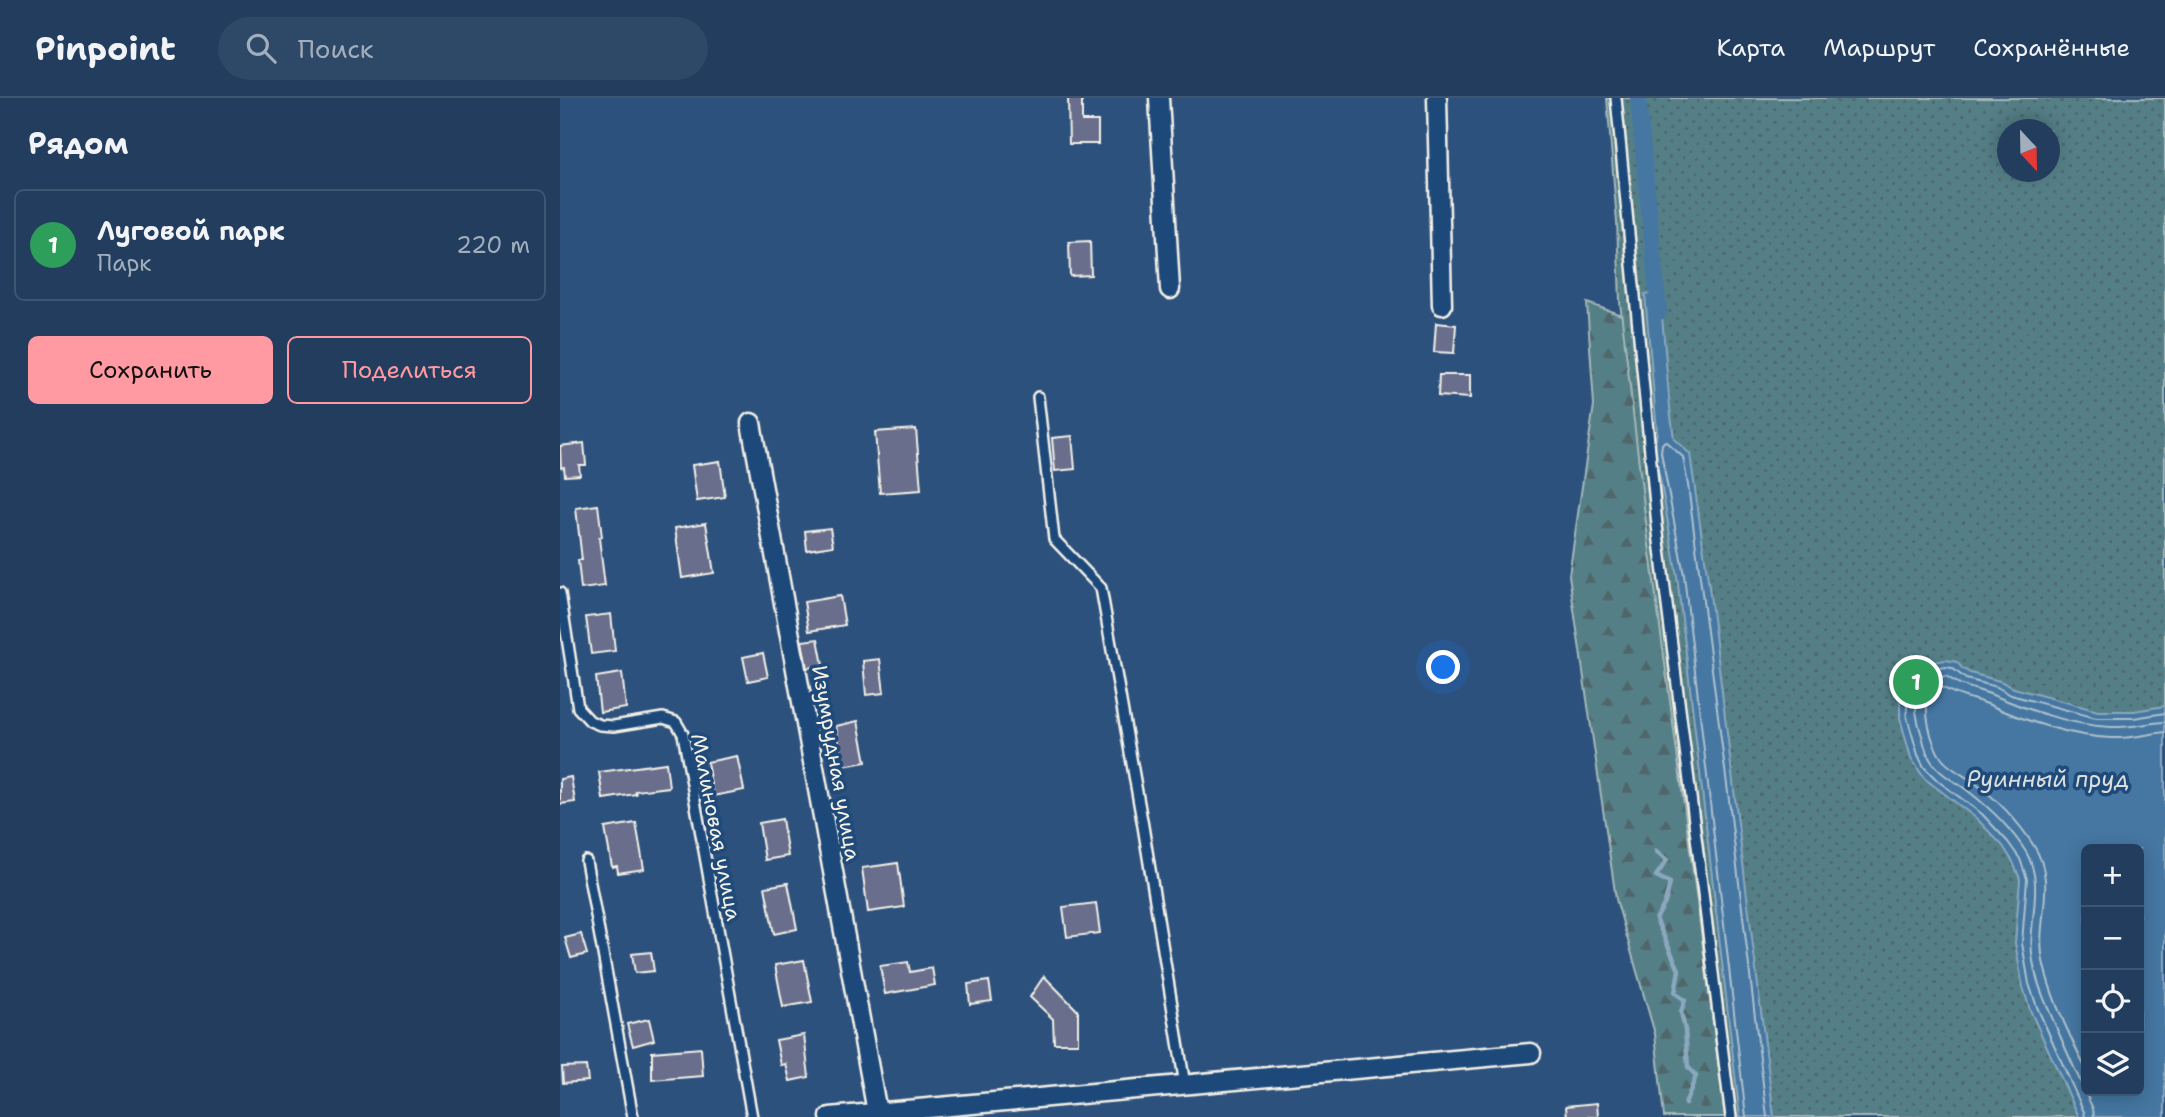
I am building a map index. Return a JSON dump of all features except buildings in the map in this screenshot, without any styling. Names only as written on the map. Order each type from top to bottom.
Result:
[{"type":"street","points":[[1159,98],[1170,289]]},
{"type":"street","points":[[1437,98],[1442,305]]},
{"type":"street","name":"Изумрудная улица","points":[[751,423],[877,1112]]},
{"type":"street","points":[[830,1117],[1531,1053]]},
{"type":"lane","points":[[1616,98],[1657,525],[1731,1117]]},
{"type":"lane","points":[[1038,397],[1054,539],[1101,588],[1185,1085]]},
{"type":"lane","name":"Малиновая улица","points":[[560,593],[578,708],[590,721],[600,725],[614,726],[663,718],[676,722],[683,734],[752,1117]]},
{"type":"lane","points":[[586,861],[633,1117]]},
{"type":"green space","points":[[1607,98],[2165,98],[2165,1117],[1726,1117],[1645,515],[1620,302]]},
{"type":"green space","points":[[1587,303],[1630,318],[1639,433],[1725,1117],[1664,1117],[1655,1034],[1616,899],[1569,575],[1594,405]]},
{"type":"water","points":[[1660,293],[1674,439],[1690,454],[1710,594],[1774,1117],[1740,1117],[1677,576],[1654,452],[1657,431],[1645,294]]},
{"type":"water","name":"Руинный пруд","points":[[1946,660],[1957,662],[1970,673],[2098,711],[2134,711],[2165,706],[2165,1117],[2079,1117],[2030,1010],[2023,987],[2015,943],[2020,879],[2013,862],[2003,846],[1977,819],[1924,778],[1911,758],[1900,718],[1900,696],[1907,677],[1920,667]]},
{"type":"waterway","points":[[1638,98],[1659,312]]},
{"type":"waterway","points":[[1656,851],[1667,860],[1656,876],[1670,883],[1665,903],[1656,919],[1679,970],[1675,993],[1685,1000],[1681,1012],[1688,1067],[1696,1076],[1685,1104]]},
{"type":"place","name":"Луговой парк","points":[[1916,682]]}]
